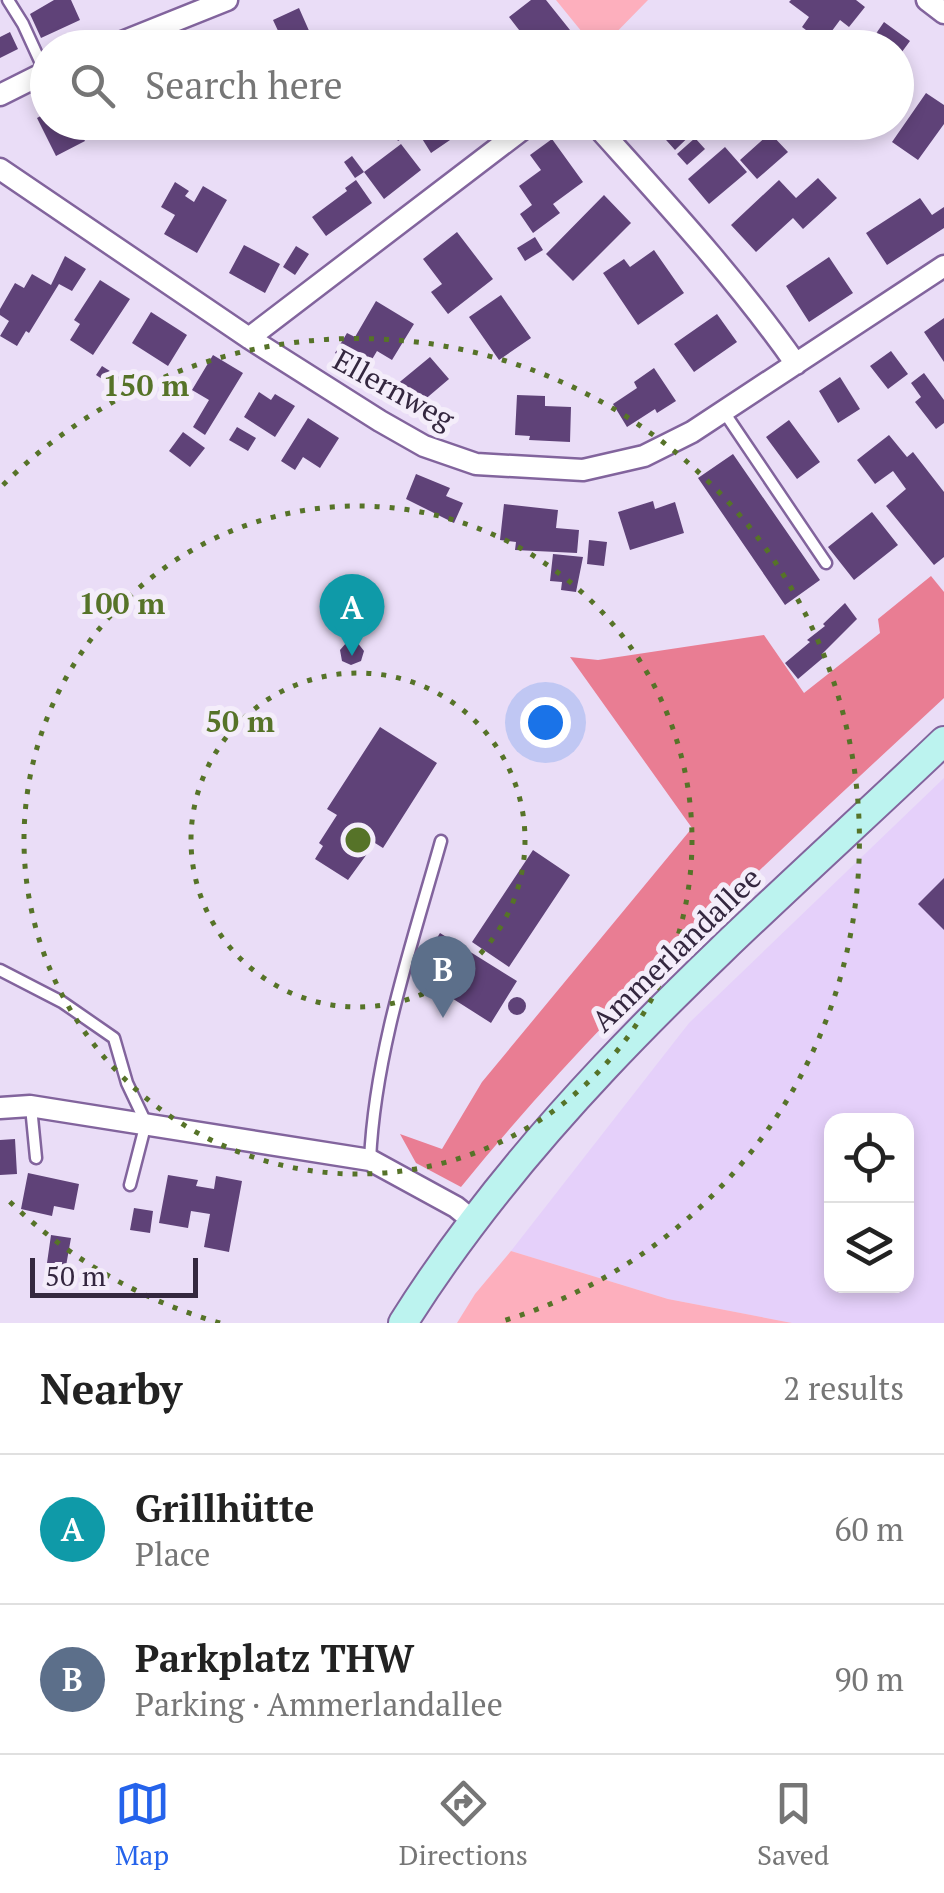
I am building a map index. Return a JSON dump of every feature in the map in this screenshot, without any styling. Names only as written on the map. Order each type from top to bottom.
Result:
[{"type":"main road","name":"Ammerlandallee","points":[[403,1323],[472,1220],[562,1110],[625,1043],[944,741]]},
{"type":"street","points":[[152,30],[228,0]]},
{"type":"street","points":[[927,0],[944,13]]},
{"type":"street","points":[[0,95],[30,79]]},
{"type":"street","points":[[249,338],[508,140]]},
{"type":"street","points":[[609,140],[756,307],[796,364]]},
{"type":"street","name":"Ellernweg","points":[[0,169],[249,338],[395,430],[424,446],[476,464],[583,470],[644,456],[724,412],[944,266]]},
{"type":"street","points":[[0,1108],[30,1106],[370,1160],[456,1207],[472,1220]]},
{"type":"lane","points":[[8,0],[30,38]]},
{"type":"lane","points":[[724,412],[826,563]]},
{"type":"lane","points":[[370,1160],[372,1111],[441,841]]},
{"type":"lane","points":[[0,970],[62,1002],[114,1038],[127,1084],[146,1124],[130,1185]]},
{"type":"lane","points":[[30,1106],[36,1158]]},
{"type":"shaded area","points":[[556,0],[648,0],[619,30],[580,30]]},
{"type":"shaded area","points":[[931,576],[944,592],[944,698],[755,874],[633,995],[516,1121],[461,1187],[416,1163],[400,1134],[442,1149],[482,1082],[692,828],[570,657],[598,660],[764,635],[804,693],[880,633],[878,619]]},
{"type":"shaded area","points":[[944,778],[944,1323],[792,1323],[668,1299],[511,1251],[689,1023]]},
{"type":"shaded area","points":[[511,1251],[668,1299],[792,1323],[457,1323]]},
{"type":"building","points":[[54,0],[71,0],[80,20],[58,30],[37,30],[30,14]]},
{"type":"building","points":[[531,0],[546,0],[570,30],[519,30],[509,17]]},
{"type":"building","points":[[856,0],[865,7],[849,27],[840,20],[833,30],[806,30],[802,27],[809,17],[789,2]]},
{"type":"building","points":[[299,8],[309,30],[278,30],[273,20]]},
{"type":"building","points":[[884,22],[895,30],[878,30]]},
{"type":"building","points":[[10,32],[18,49],[0,58],[0,37]]},
{"type":"building","points":[[926,93],[944,105],[944,124],[918,160],[892,142],[914,140],[914,110]]},
{"type":"building","points":[[48,140],[84,140],[85,141],[56,156]]},
{"type":"building","points":[[423,140],[450,140],[431,153]]},
{"type":"building","points":[[553,140],[583,182],[553,204],[560,213],[533,233],[520,214],[532,205],[519,186],[541,170],[530,155]]},
{"type":"building","points":[[666,140],[685,140],[675,150]]},
{"type":"building","points":[[693,140],[705,149],[687,165],[677,154]]},
{"type":"building","points":[[762,140],[777,140],[788,152],[757,179],[740,160]]},
{"type":"building","points":[[401,144],[421,170],[384,199],[364,172]]},
{"type":"building","points":[[725,147],[747,172],[709,204],[688,179]]},
{"type":"building","points":[[352,156],[364,172],[355,178],[344,162]]},
{"type":"building","points":[[818,178],[837,198],[803,229],[793,218],[756,252],[731,225],[779,180],[796,198]]},
{"type":"building","points":[[356,180],[372,203],[326,236],[312,217]]},
{"type":"building","points":[[175,182],[189,191],[185,196],[194,202],[203,186],[227,200],[197,253],[164,234],[175,215],[161,207]]},
{"type":"building","points":[[604,195],[631,223],[573,281],[546,254]]},
{"type":"building","points":[[920,198],[932,215],[944,207],[944,228],[887,265],[866,233]]},
{"type":"building","points":[[457,232],[493,279],[448,314],[431,292],[442,284],[423,259]]},
{"type":"building","points":[[535,237],[543,250],[525,261],[517,248]]},
{"type":"building","points":[[244,245],[280,264],[265,293],[229,273]]},
{"type":"building","points":[[296,246],[309,254],[295,275],[283,267]]},
{"type":"building","points":[[654,250],[684,293],[638,325],[603,273],[624,259],[630,267]]},
{"type":"building","points":[[65,256],[86,269],[72,291],[59,284],[17,346],[0,336],[9,321],[0,315],[0,309],[15,283],[24,288],[32,274],[51,285]]},
{"type":"building","points":[[829,257],[853,293],[809,322],[786,286]]},
{"type":"building","points":[[100,280],[130,299],[93,355],[70,340],[80,324],[74,320]]},
{"type":"building","points":[[501,295],[531,338],[499,360],[469,317]]},
{"type":"building","points":[[376,301],[414,324],[392,360],[377,351],[365,371],[335,353],[347,333],[355,337]]},
{"type":"building","points":[[151,312],[187,335],[168,366],[132,343]]},
{"type":"building","points":[[717,314],[737,342],[694,372],[674,344]]},
{"type":"building","points":[[944,318],[944,362],[924,332]]},
{"type":"building","points":[[891,351],[908,374],[888,389],[870,366]]},
{"type":"building","points":[[213,355],[243,373],[205,435],[193,427],[209,400],[192,390]]},
{"type":"building","points":[[430,357],[449,379],[409,413],[390,390]]},
{"type":"building","points":[[102,366],[135,387],[128,396],[96,375]]},
{"type":"building","points":[[654,368],[676,401],[627,427],[613,404],[637,388],[634,382]]},
{"type":"building","points":[[924,373],[944,400],[944,423],[936,429],[915,402],[921,397],[911,383]]},
{"type":"building","points":[[840,377],[860,409],[838,423],[819,391]]},
{"type":"building","points":[[259,392],[271,400],[275,394],[295,406],[275,437],[244,417]]},
{"type":"building","points":[[517,395],[545,396],[545,406],[571,407],[570,442],[529,440],[530,436],[515,435]]},
{"type":"building","points":[[308,418],[339,438],[320,468],[303,457],[295,470],[281,461]]},
{"type":"building","points":[[789,420],[820,462],[797,479],[766,437]]},
{"type":"building","points":[[237,427],[256,438],[248,451],[229,440]]},
{"type":"building","points":[[183,432],[205,448],[190,467],[169,451]]},
{"type":"building","points":[[889,435],[907,457],[913,452],[944,492],[944,557],[934,565],[886,506],[906,489],[893,471],[875,484],[857,460]]},
{"type":"building","points":[[733,454],[820,580],[785,605],[698,478]]},
{"type":"building","points":[[416,474],[450,488],[446,496],[463,503],[454,523],[406,499]]},
{"type":"building","points":[[653,501],[655,509],[675,502],[684,533],[630,550],[618,512]]},
{"type":"building","points":[[504,504],[558,510],[556,528],[579,530],[577,553],[515,550],[516,542],[500,540]]},
{"type":"building","points":[[872,512],[898,545],[854,580],[828,547]]},
{"type":"building","points":[[589,540],[607,542],[604,566],[587,564]]},
{"type":"building","points":[[553,554],[583,557],[576,592],[561,590],[562,582],[550,581]]},
{"type":"building","points":[[845,603],[857,619],[822,654],[824,657],[798,679],[785,663]]},
{"type":"building","points":[[347,642],[357,642],[364,651],[361,661],[351,665],[342,661],[340,650]]},
{"type":"building","points":[[380,727],[437,763],[383,848],[375,843],[348,880],[315,859],[323,846],[319,843],[337,815],[327,809]]},
{"type":"building","points":[[533,850],[570,875],[509,967],[472,942]]},
{"type":"building","points":[[944,878],[944,930],[918,904]]},
{"type":"building","points":[[440,933],[517,981],[491,1023],[414,974]]},
{"type":"building","points":[[517,997],[524,999],[524,1013],[517,1015],[510,1013],[508,1006],[510,999]]},
{"type":"building","points":[[15,1139],[17,1174],[0,1175],[0,1140]]},
{"type":"building","points":[[28,1173],[79,1184],[74,1210],[54,1206],[52,1216],[21,1209]]},
{"type":"building","points":[[168,1175],[198,1180],[196,1186],[214,1189],[216,1176],[242,1181],[229,1252],[204,1247],[210,1214],[191,1211],[188,1228],[159,1223]]},
{"type":"building","points":[[134,1208],[153,1211],[150,1233],[130,1230]]},
{"type":"building","points":[[51,1235],[71,1238],[66,1266],[47,1263]]},
{"type":"place","name":"Grillhütte","points":[[352,656]]},
{"type":"place","name":"Parkplatz THW","points":[[443,1018]]}]
